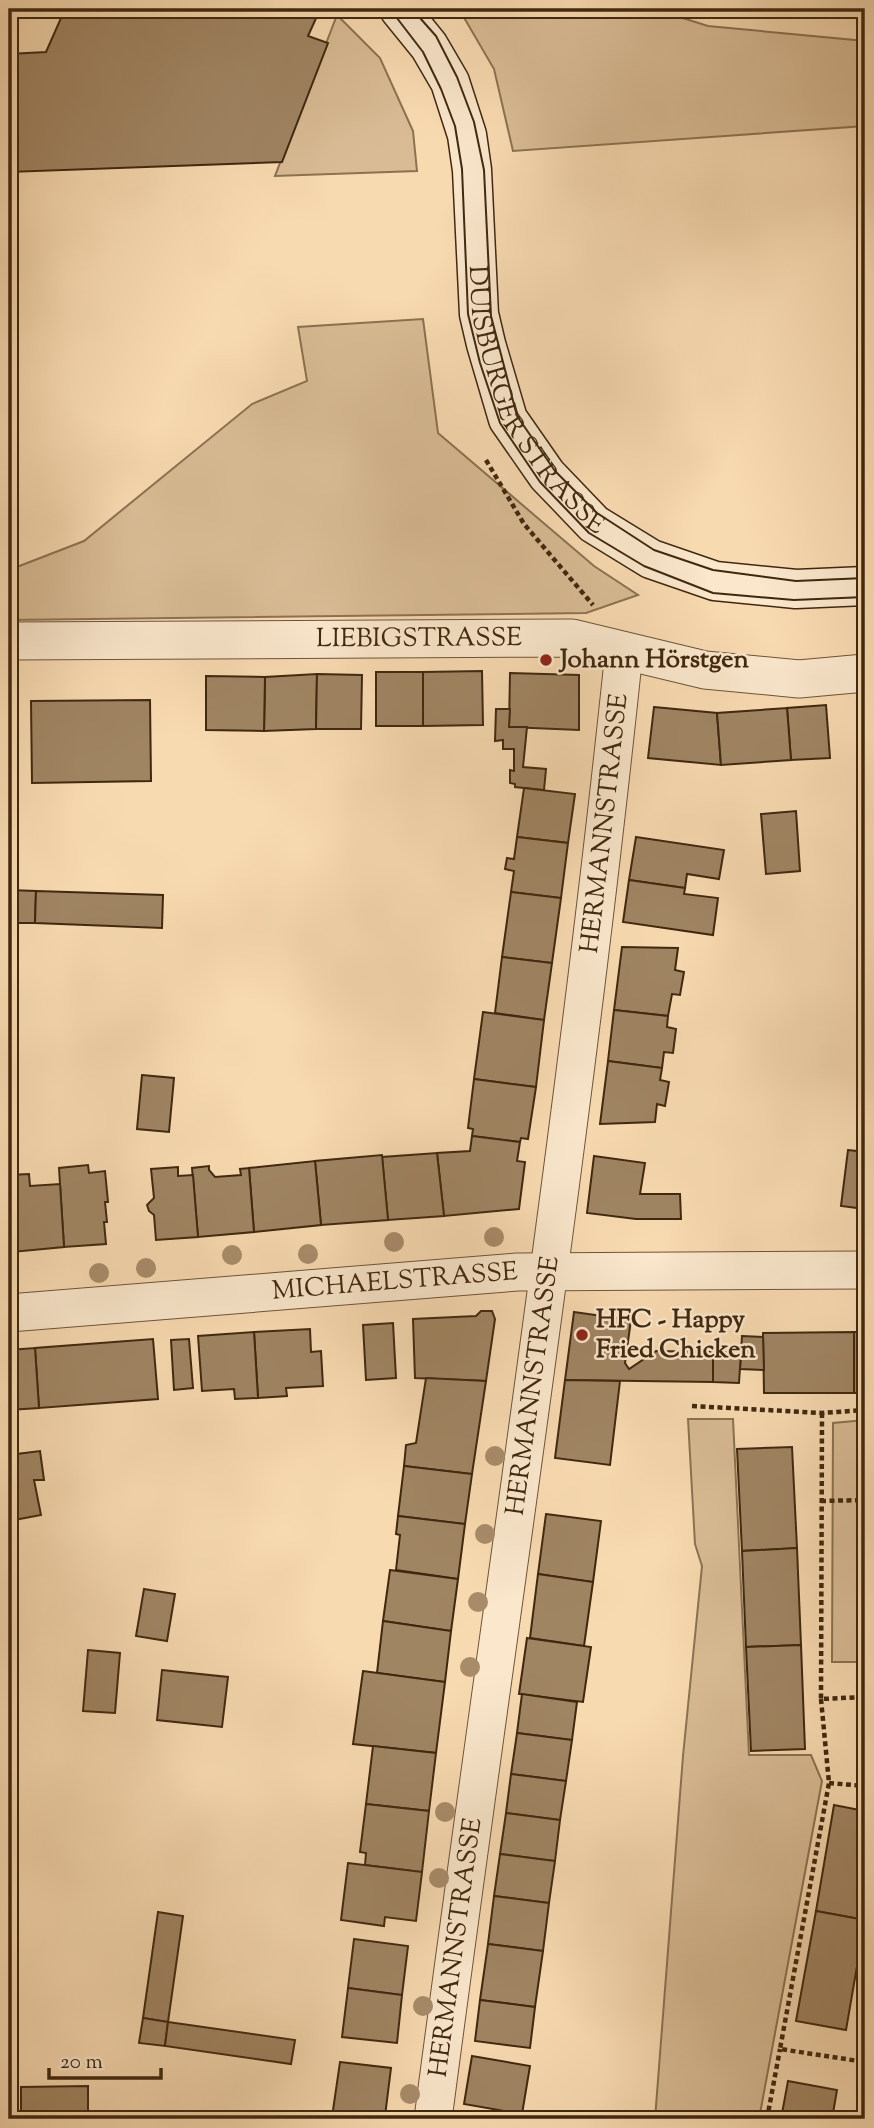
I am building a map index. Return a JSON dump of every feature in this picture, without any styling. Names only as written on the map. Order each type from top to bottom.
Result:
[{"type":"main road","name":"DUISBURGER STRASSE","points":[[399,9],[429,46],[450,82],[467,135],[472,170],[479,314],[486,344],[508,419],[547,475],[594,524],[651,559],[715,581],[796,589],[865,586]]},
{"type":"street","name":"LIEBIGSTRASSE","points":[[9,641],[572,638],[705,670],[799,679],[865,673]]},
{"type":"street","name":"HERMANNSTRASSE","points":[[433,2119],[550,1271],[589,971],[624,652]]},
{"type":"street","name":"MICHAELSTRASSE","points":[[9,1313],[550,1271],[865,1270]]},
{"type":"path","points":[[692,1406],[822,1413],[865,1410]]},
{"type":"path","points":[[767,2119],[829,1783],[821,1699],[822,1413]]},
{"type":"path","points":[[821,1501],[865,1500]]},
{"type":"path","points":[[821,1699],[865,1697]]},
{"type":"path","points":[[829,1783],[865,1786]]},
{"type":"path","points":[[780,2049],[865,2062]]},
{"type":"shaded area","points":[[459,9],[654,9],[708,26],[865,41],[865,126],[513,151],[494,69]]},
{"type":"shaded area","points":[[337,15],[380,58],[413,131],[417,171],[275,176]]},
{"type":"shaded area","points":[[423,319],[438,433],[594,566],[638,595],[586,613],[9,620],[9,570],[84,541],[252,404],[307,381],[298,327]]},
{"type":"shaded area","points":[[688,1419],[733,1419],[749,1755],[811,1755],[822,1781],[759,2119],[655,2119],[683,1756],[702,1566],[695,1544]]},
{"type":"shaded area","points":[[865,1420],[865,1662],[832,1662],[833,1423]]},
{"type":"building","points":[[65,9],[309,9],[318,14],[308,36],[328,43],[282,162],[9,172],[9,54],[46,52]]},
{"type":"building","points":[[482,671],[483,725],[423,726],[423,672]]},
{"type":"building","points":[[376,672],[423,672],[423,726],[376,726]]},
{"type":"building","points":[[510,673],[579,675],[579,730],[509,727]]},
{"type":"building","points":[[317,674],[316,729],[264,731],[265,677]]},
{"type":"building","points":[[317,674],[362,675],[361,729],[316,729]]},
{"type":"building","points":[[206,676],[265,677],[264,731],[206,730]]},
{"type":"building","points":[[9,678],[17,678],[18,735],[9,735]]},
{"type":"building","points":[[150,700],[151,781],[32,783],[31,701]]},
{"type":"building","points":[[865,702],[865,759],[862,759],[857,703]]},
{"type":"building","points":[[826,705],[830,758],[791,760],[787,708]]},
{"type":"building","points":[[654,707],[717,713],[721,765],[648,758]]},
{"type":"building","points":[[787,708],[791,760],[721,765],[717,713]]},
{"type":"building","points":[[496,709],[510,709],[509,727],[527,727],[523,767],[546,769],[544,790],[515,787],[515,784],[510,783],[510,770],[514,771],[514,749],[503,749],[503,740],[495,741]]},
{"type":"building","points":[[524,788],[575,794],[568,843],[517,837]]},
{"type":"building","points":[[796,811],[800,871],[766,874],[761,814]]},
{"type":"building","points":[[517,837],[568,843],[561,898],[511,892],[514,871],[505,869],[507,858],[514,859]]},
{"type":"building","points":[[636,837],[724,850],[719,879],[687,874],[685,888],[629,880]]},
{"type":"building","points":[[629,880],[685,888],[684,894],[718,898],[713,935],[623,922]]},
{"type":"building","points":[[9,890],[36,891],[35,923],[9,923]]},
{"type":"building","points":[[36,891],[163,895],[162,928],[35,923]]},
{"type":"building","points":[[511,892],[561,898],[552,963],[502,957]]},
{"type":"building","points":[[622,947],[678,948],[675,970],[684,972],[680,995],[672,994],[668,1016],[614,1010]]},
{"type":"building","points":[[502,957],[552,963],[544,1020],[495,1013]]},
{"type":"building","points":[[614,1010],[668,1016],[667,1027],[676,1029],[673,1053],[664,1052],[662,1068],[608,1061]]},
{"type":"building","points":[[483,1012],[544,1020],[536,1087],[474,1079]]},
{"type":"building","points":[[608,1061],[662,1068],[660,1080],[669,1082],[665,1106],[657,1104],[655,1122],[600,1124]]},
{"type":"building","points":[[142,1075],[174,1078],[169,1132],[137,1129]]},
{"type":"building","points":[[474,1079],[536,1087],[528,1139],[521,1138],[520,1142],[472,1136],[473,1129],[468,1128]]},
{"type":"building","points":[[472,1136],[520,1142],[517,1161],[525,1162],[519,1209],[444,1216],[437,1153],[470,1151]]},
{"type":"building","points":[[848,1150],[865,1152],[865,1209],[841,1206]]},
{"type":"building","points":[[437,1153],[444,1216],[388,1220],[382,1157]]},
{"type":"building","points":[[382,1155],[388,1220],[321,1225],[315,1161]]},
{"type":"building","points":[[594,1156],[645,1163],[640,1194],[680,1194],[681,1219],[636,1219],[587,1213]]},
{"type":"building","points":[[315,1161],[321,1225],[254,1232],[249,1168]]},
{"type":"building","points":[[88,1165],[89,1173],[105,1171],[108,1202],[105,1202],[107,1222],[104,1222],[106,1244],[64,1247],[59,1168]]},
{"type":"building","points":[[209,1166],[215,1177],[241,1175],[240,1169],[249,1168],[254,1232],[198,1237],[192,1168]]},
{"type":"building","points":[[178,1167],[178,1176],[193,1175],[198,1237],[156,1240],[154,1215],[147,1205],[154,1198],[151,1169]]},
{"type":"building","points":[[29,1174],[30,1186],[60,1184],[64,1247],[12,1252],[9,1175]]},
{"type":"building","points":[[481,1311],[492,1311],[495,1319],[486,1381],[415,1378],[413,1319],[476,1316]]},
{"type":"building","points":[[574,1312],[631,1320],[625,1363],[629,1369],[656,1351],[713,1352],[713,1382],[565,1380]]},
{"type":"building","points":[[393,1323],[396,1378],[366,1380],[363,1325]]},
{"type":"building","points":[[310,1329],[311,1352],[321,1351],[323,1386],[286,1388],[287,1396],[258,1398],[254,1332]]},
{"type":"building","points":[[254,1332],[258,1398],[235,1399],[234,1389],[202,1391],[198,1336]]},
{"type":"building","points":[[854,1332],[865,1332],[865,1393],[854,1393]]},
{"type":"building","points":[[854,1332],[854,1393],[764,1393],[763,1333]]},
{"type":"building","points":[[742,1336],[763,1337],[764,1370],[740,1369]]},
{"type":"building","points":[[153,1339],[158,1399],[39,1408],[35,1348]]},
{"type":"building","points":[[189,1339],[193,1388],[174,1390],[171,1340]]},
{"type":"building","points":[[35,1348],[39,1408],[9,1410],[9,1350]]},
{"type":"building","points":[[713,1352],[741,1352],[739,1383],[713,1382]]},
{"type":"building","points":[[426,1378],[486,1381],[472,1474],[404,1466],[406,1445],[416,1443]]},
{"type":"building","points":[[565,1380],[620,1381],[610,1465],[555,1458]]},
{"type":"building","points":[[792,1447],[797,1548],[742,1551],[737,1449]]},
{"type":"building","points":[[40,1451],[44,1480],[34,1480],[41,1515],[9,1521],[9,1455]]},
{"type":"building","points":[[404,1466],[472,1474],[465,1524],[398,1516]]},
{"type":"building","points":[[546,1514],[601,1521],[593,1582],[538,1574]]},
{"type":"building","points":[[398,1516],[465,1524],[458,1579],[396,1570],[400,1535],[396,1534]]},
{"type":"building","points":[[797,1548],[801,1645],[746,1647],[742,1551]]},
{"type":"building","points":[[390,1570],[458,1579],[451,1631],[383,1621]]},
{"type":"building","points":[[538,1574],[593,1582],[584,1646],[530,1638]]},
{"type":"building","points":[[144,1589],[175,1594],[167,1641],[136,1636]]},
{"type":"building","points":[[383,1621],[451,1631],[445,1682],[377,1673]]},
{"type":"building","points":[[527,1638],[591,1647],[583,1702],[519,1694]]},
{"type":"building","points":[[801,1645],[805,1749],[751,1751],[746,1647]]},
{"type":"building","points":[[88,1650],[120,1653],[115,1713],[83,1711]]},
{"type":"building","points":[[162,1670],[228,1677],[222,1727],[157,1720]]},
{"type":"building","points":[[363,1671],[445,1682],[436,1753],[353,1744]]},
{"type":"building","points":[[522,1694],[577,1702],[572,1740],[517,1733]]},
{"type":"building","points":[[517,1733],[572,1740],[566,1781],[511,1774]]},
{"type":"building","points":[[373,1746],[436,1753],[429,1811],[366,1804]]},
{"type":"building","points":[[511,1774],[566,1781],[560,1820],[506,1813]]},
{"type":"building","points":[[366,1804],[429,1811],[422,1872],[365,1865],[366,1853],[360,1852]]},
{"type":"building","points":[[834,1805],[865,1811],[865,1920],[816,1911]]},
{"type":"building","points":[[506,1813],[560,1820],[555,1861],[500,1854]]},
{"type":"building","points":[[500,1854],[555,1861],[549,1903],[494,1896]]},
{"type":"building","points":[[348,1863],[422,1872],[416,1921],[385,1917],[384,1926],[341,1920]]},
{"type":"building","points":[[494,1896],[549,1903],[543,1951],[488,1944]]},
{"type":"building","points":[[816,1911],[865,1920],[846,2030],[796,2021]]},
{"type":"building","points":[[158,1912],[183,1916],[168,2022],[143,2018]]},
{"type":"building","points":[[354,1939],[408,1946],[402,1995],[348,1988]]},
{"type":"building","points":[[488,1944],[543,1951],[535,2007],[480,2000]]},
{"type":"building","points":[[348,1988],[402,1995],[397,2043],[342,2037]]},
{"type":"building","points":[[480,2000],[535,2007],[530,2048],[475,2041]]},
{"type":"building","points":[[143,2018],[168,2022],[165,2046],[139,2043]]},
{"type":"building","points":[[168,2022],[295,2040],[291,2064],[165,2046]]},
{"type":"building","points":[[472,2056],[530,2066],[522,2114],[464,2104]]},
{"type":"building","points":[[340,2062],[391,2068],[385,2116],[332,2117]]},
{"type":"building","points":[[788,2081],[837,2090],[832,2119],[781,2119]]},
{"type":"building","points":[[88,2086],[88,2119],[11,2119],[21,2118],[21,2087]]},
{"type":"building","points":[[385,2116],[384,2119],[326,2119],[326,2117]]},
{"type":"tram line","points":[[390,9],[423,52],[455,126],[462,169],[468,314],[480,363],[500,423],[540,482],[589,533],[644,566],[713,593],[794,600],[865,597]]},
{"type":"tram line","points":[[412,9],[436,36],[457,77],[474,122],[484,170],[491,316],[517,416],[555,471],[597,513],[654,550],[713,570],[796,581],[865,578]]},
{"type":"place","name":"Johann Hörstgen","points":[[546,660]]},
{"type":"place","name":"HFC - Happy Fried Chicken","points":[[582,1335]]}]
